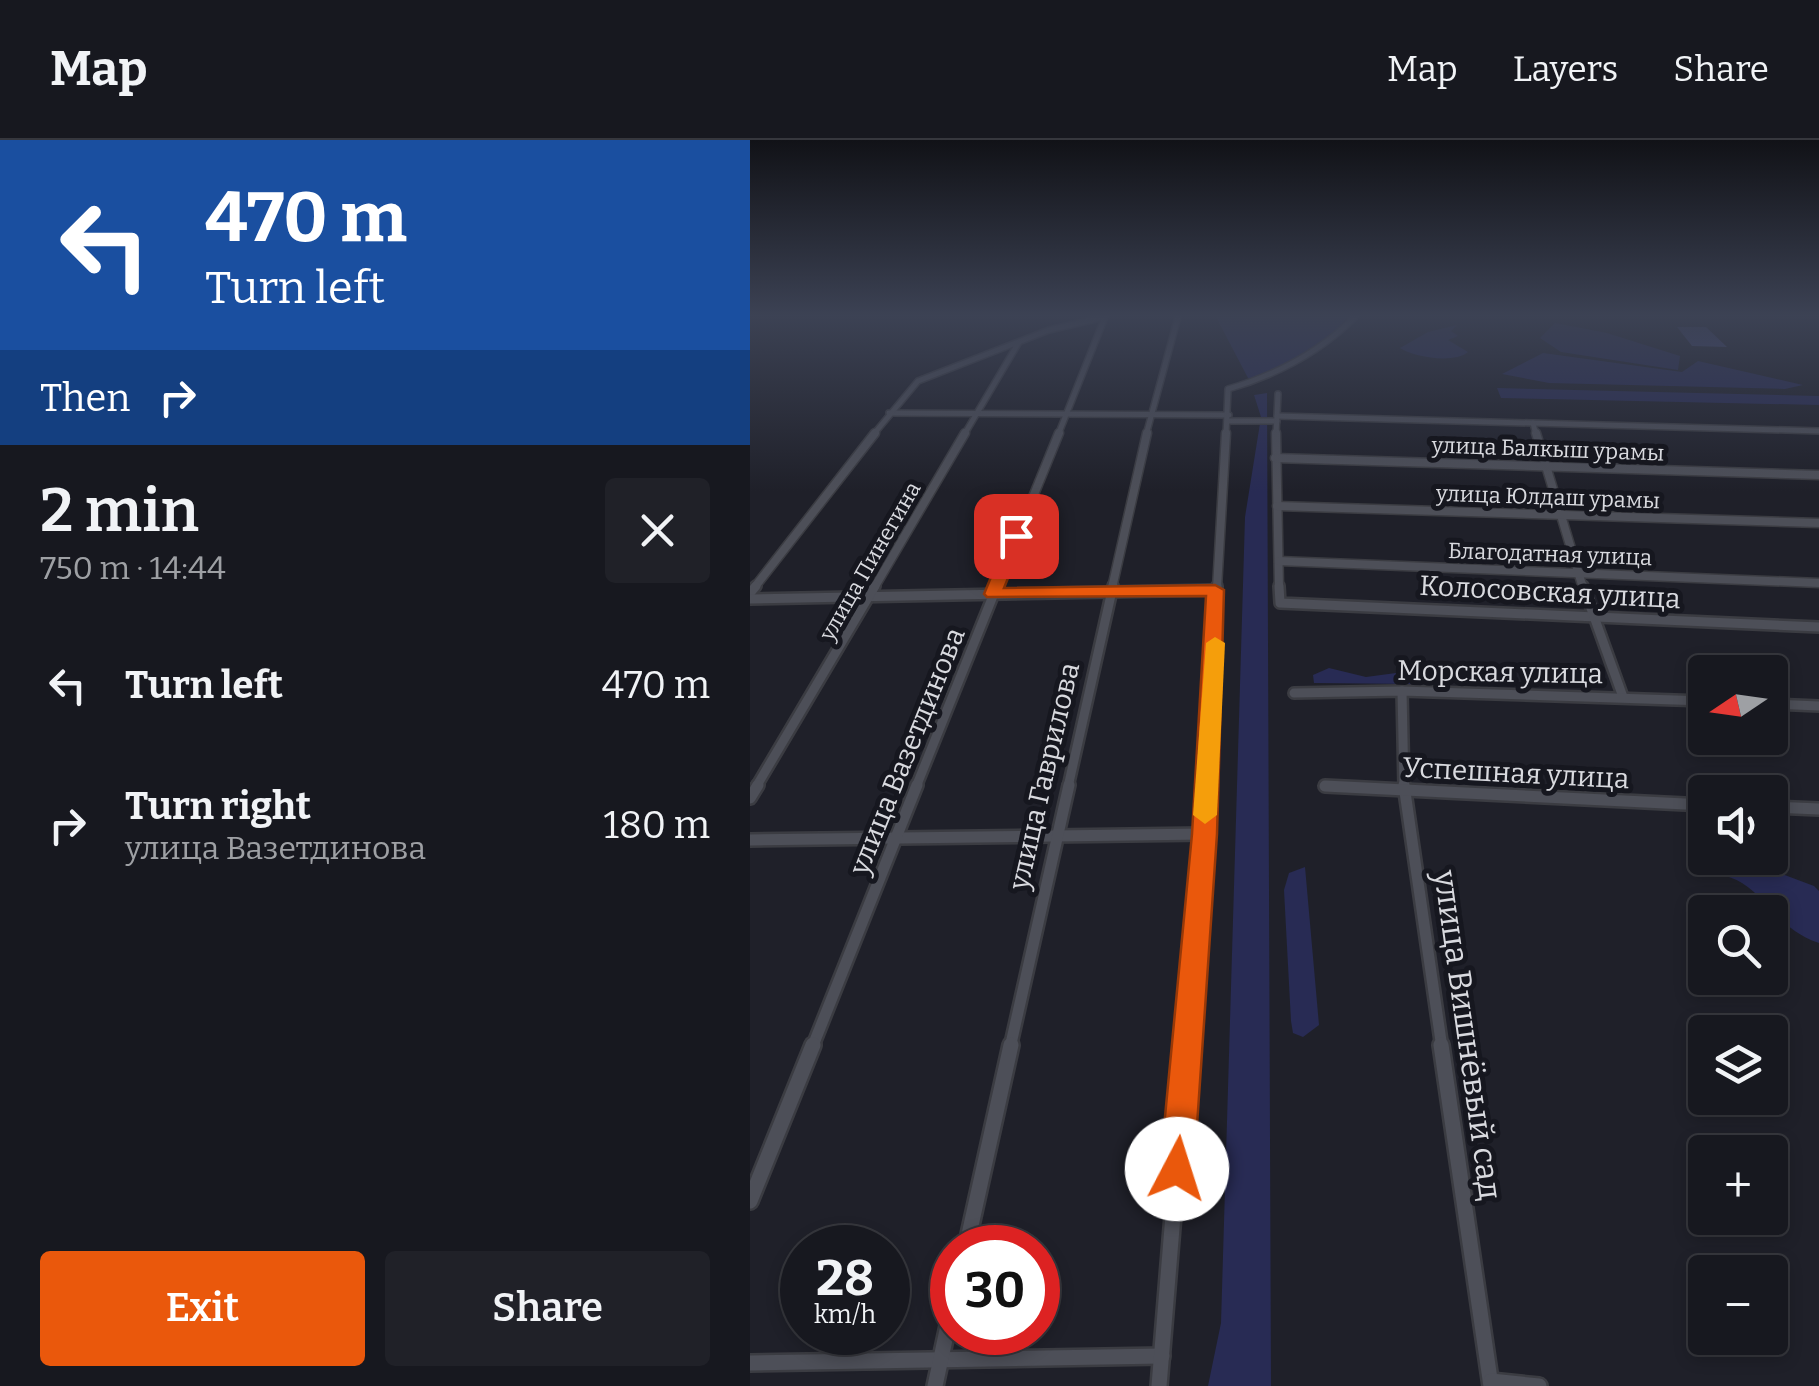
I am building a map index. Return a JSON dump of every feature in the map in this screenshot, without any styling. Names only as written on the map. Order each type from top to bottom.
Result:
[{"type":"street","points":[[750,596],[889,414],[919,380],[932,375]]},
{"type":"street","name":"улица Пинегина","points":[[750,798],[1000,375]]},
{"type":"street","name":"улица Вазетдинова","points":[[750,1201],[1080,375]]},
{"type":"street","name":"улица Гаврилова","points":[[971,1225],[1162,375]]},
{"type":"street","points":[[1159,1386],[1204,834],[1215,590],[1230,388],[1273,375]]},
{"type":"street","points":[[1278,394],[1275,458],[1279,561]]},
{"type":"street","points":[[889,414],[1152,413],[1819,431]]},
{"type":"street","points":[[1533,423],[1582,573],[1592,617],[1623,697]]},
{"type":"street","name":"улица Балкыш урамы","points":[[1275,458],[1819,475]]},
{"type":"street","name":"улица Юлдаш урамы","points":[[1277,506],[1819,523]]},
{"type":"street","name":"Благодатная улица","points":[[1279,561],[1819,583]]},
{"type":"street","name":"Колосовская улица","points":[[1279,561],[1280,603],[1819,627]]},
{"type":"street","points":[[750,596],[1215,590]]},
{"type":"street","name":"Морская улица","points":[[1294,694],[1402,691],[1688,700]]},
{"type":"street","name":"улица Вишнёвый сад","points":[[1402,691],[1404,789],[1491,1384]]},
{"type":"street","points":[[1788,705],[1819,706]]},
{"type":"street","name":"Успешная улица","points":[[1324,786],[1688,804]]},
{"type":"street","points":[[1788,808],[1819,809]]},
{"type":"street","points":[[750,840],[1204,834]]},
{"type":"street","points":[[935,1386],[942,1355]]},
{"type":"street","points":[[750,1363],[1162,1356]]},
{"type":"street","points":[[1491,1384],[1539,1386]]},
{"type":"shaded area","points":[[1508,375],[1760,375],[1803,385],[1785,389],[1549,383]]},
{"type":"shaded area","points":[[1497,388],[1819,396],[1819,405],[1501,398]]},
{"type":"shaded area","points":[[1267,393],[1271,1386],[1208,1386],[1221,1323],[1245,517],[1261,417],[1254,395]]},
{"type":"shaded area","points":[[1329,668],[1366,677],[1396,673],[1434,677],[1417,684],[1314,683],[1313,675]]},
{"type":"shaded area","points":[[1305,867],[1319,1025],[1303,1037],[1293,1033],[1291,1021],[1284,890],[1289,873]]},
{"type":"shaded area","points":[[1721,875],[1785,875],[1814,886],[1819,891],[1819,943],[1788,925],[1788,895],[1757,895]]},
{"type":"slow traffic","points":[[1205,815],[1215,643]]},
{"type":"route","points":[[1016,536],[993,594],[1215,590],[1204,834],[1177,1169]]}]
